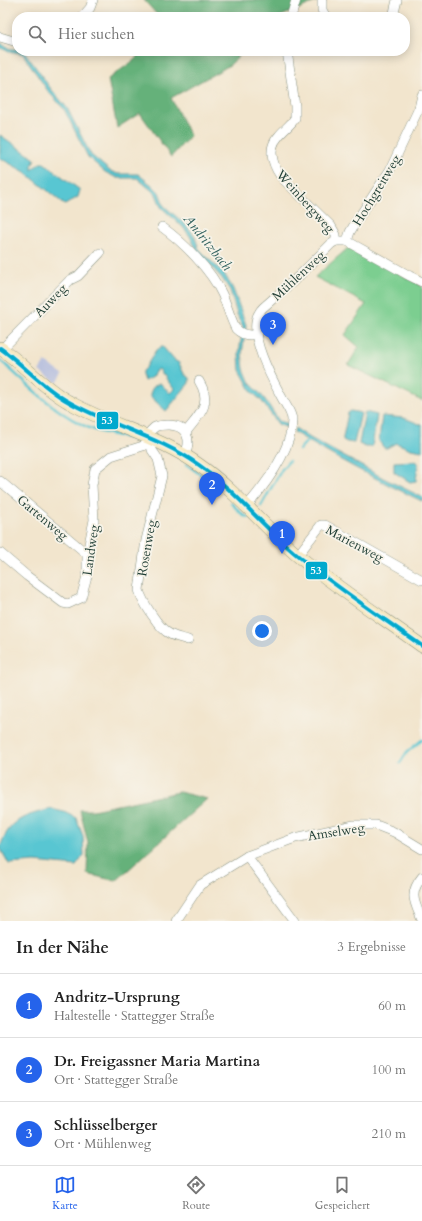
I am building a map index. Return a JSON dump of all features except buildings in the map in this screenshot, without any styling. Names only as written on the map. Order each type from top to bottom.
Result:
[{"type":"main road","points":[[1,349],[68,402],[106,420],[148,436],[185,455],[222,482],[269,529],[298,555],[353,597],[422,645]]},
{"type":"street","points":[[86,12],[90,8],[93,0]]},
{"type":"street","points":[[292,12],[296,0]]},
{"type":"street","points":[[322,0],[323,12]]},
{"type":"street","points":[[394,12],[397,0]]},
{"type":"street","points":[[0,37],[12,41]]},
{"type":"street","name":"Weinbergweg","points":[[288,56],[295,106],[295,118],[274,142],[272,147],[273,162],[278,173],[284,180],[331,226],[336,234],[336,241]]},
{"type":"street","name":"Hochgreitweg","points":[[348,241],[354,226],[390,170],[419,108],[422,95]]},
{"type":"street","points":[[162,227],[183,243],[211,275],[223,295],[233,325],[243,334],[257,334]]},
{"type":"street","points":[[336,241],[348,241],[422,282]]},
{"type":"street","name":"Mühlenweg","points":[[247,506],[261,489],[286,447],[290,436],[292,418],[259,346],[257,318],[261,310],[300,275],[326,248],[336,241]]},
{"type":"street","name":"Auweg","points":[[1,349],[70,280],[78,276],[100,253]]},
{"type":"street","points":[[185,455],[188,439],[186,432],[204,407],[206,400],[205,391],[199,381]]},
{"type":"street","name":"Landweg","points":[[0,553],[27,576],[63,603],[68,604],[81,598],[86,576],[87,554],[94,520],[92,485],[95,469],[111,456],[146,445],[148,436],[155,427],[161,425],[172,425],[186,432]]},
{"type":"street","name":"Rosenweg","points":[[148,436],[152,450],[158,459],[162,476],[146,540],[139,590],[141,597],[163,629],[169,634],[188,640]]},
{"type":"street","name":"Gartenweg","points":[[0,480],[87,554]]},
{"type":"street","name":"Marienweg","points":[[298,555],[321,525],[325,525],[422,580]]},
{"type":"street","name":"Amselweg","points":[[176,921],[200,885],[248,856],[295,838],[365,824],[376,825],[394,832],[422,849]]},
{"type":"street","points":[[248,856],[295,921]]},
{"type":"street","points":[[422,877],[413,898],[422,920]]},
{"type":"shaded area","points":[[45,362],[63,374],[57,383],[39,371]]},
{"type":"green space","points":[[144,0],[320,0],[291,12],[155,12]]},
{"type":"green space","points":[[138,56],[239,56],[230,65],[171,98],[190,136],[171,157],[140,113],[117,128],[108,79]]},
{"type":"green space","points":[[348,248],[365,255],[422,286],[422,401],[348,365],[359,347],[345,335],[366,304],[315,277]]},
{"type":"green space","points":[[179,792],[207,799],[116,881],[87,874],[88,843],[80,810],[93,810]]},
{"type":"water","points":[[0,42],[5,47],[12,49],[12,52],[8,51],[0,47]]},
{"type":"water","points":[[24,56],[28,56],[51,89],[67,108],[91,155],[110,171],[118,174],[138,174],[153,186],[159,192],[164,206],[186,225],[194,235],[199,249],[225,275],[233,289],[246,325],[242,354],[244,369],[250,383],[264,398],[279,421],[289,424],[288,428],[278,424],[261,400],[252,392],[240,370],[239,353],[243,327],[237,314],[230,290],[222,278],[197,251],[190,236],[183,227],[161,207],[156,194],[137,178],[117,178],[105,172],[88,157],[64,109],[48,91]]},
{"type":"water","points":[[0,135],[35,159],[32,170],[40,163],[44,163],[80,190],[78,197],[65,205],[25,172],[0,158]]},
{"type":"water","points":[[162,346],[174,360],[179,363],[184,374],[189,378],[189,383],[166,411],[150,396],[151,391],[160,383],[170,393],[174,389],[159,369],[155,371],[152,377],[144,381],[142,375],[142,371],[156,350]]},
{"type":"water","points":[[351,411],[361,413],[354,443],[343,440],[348,413]]},
{"type":"water","points":[[365,412],[377,415],[372,447],[366,447],[359,444]]},
{"type":"water","points":[[382,416],[404,418],[422,425],[422,451],[411,449],[396,443],[384,448],[379,441]]},
{"type":"water","points":[[295,428],[310,438],[387,480],[422,497],[422,501],[340,460],[294,432]]},
{"type":"water","points":[[414,461],[418,463],[416,481],[410,482],[394,472],[394,462]]},
{"type":"water","points":[[51,809],[64,812],[76,818],[83,836],[84,855],[76,866],[35,862],[9,864],[0,848],[8,831],[19,820]]},
{"type":"waterway","points":[[0,360],[38,394],[68,417],[92,429],[135,439]]},
{"type":"waterway","points":[[299,450],[308,440]]},
{"type":"waterway","points":[[261,506],[282,469],[289,461]]},
{"type":"waterway","points":[[186,464],[204,477]]},
{"type":"waterway","points":[[231,503],[244,516],[249,517]]},
{"type":"waterway","points":[[400,763],[407,752],[422,740]]},
{"type":"transit line","name":"53","points":[[0,348],[42,383],[69,402],[152,439],[184,455],[199,465],[225,486],[297,555],[343,590],[422,646]]},
{"type":"place","name":"Schlüsselberger","points":[[273,345]]},
{"type":"place","name":"Dr. Freigassner Maria Martina","points":[[212,505]]},
{"type":"place","name":"Andritz-Ursprung","points":[[282,554]]},
{"type":"water label","name":"Andritzbach","points":[[208,242]]}]
